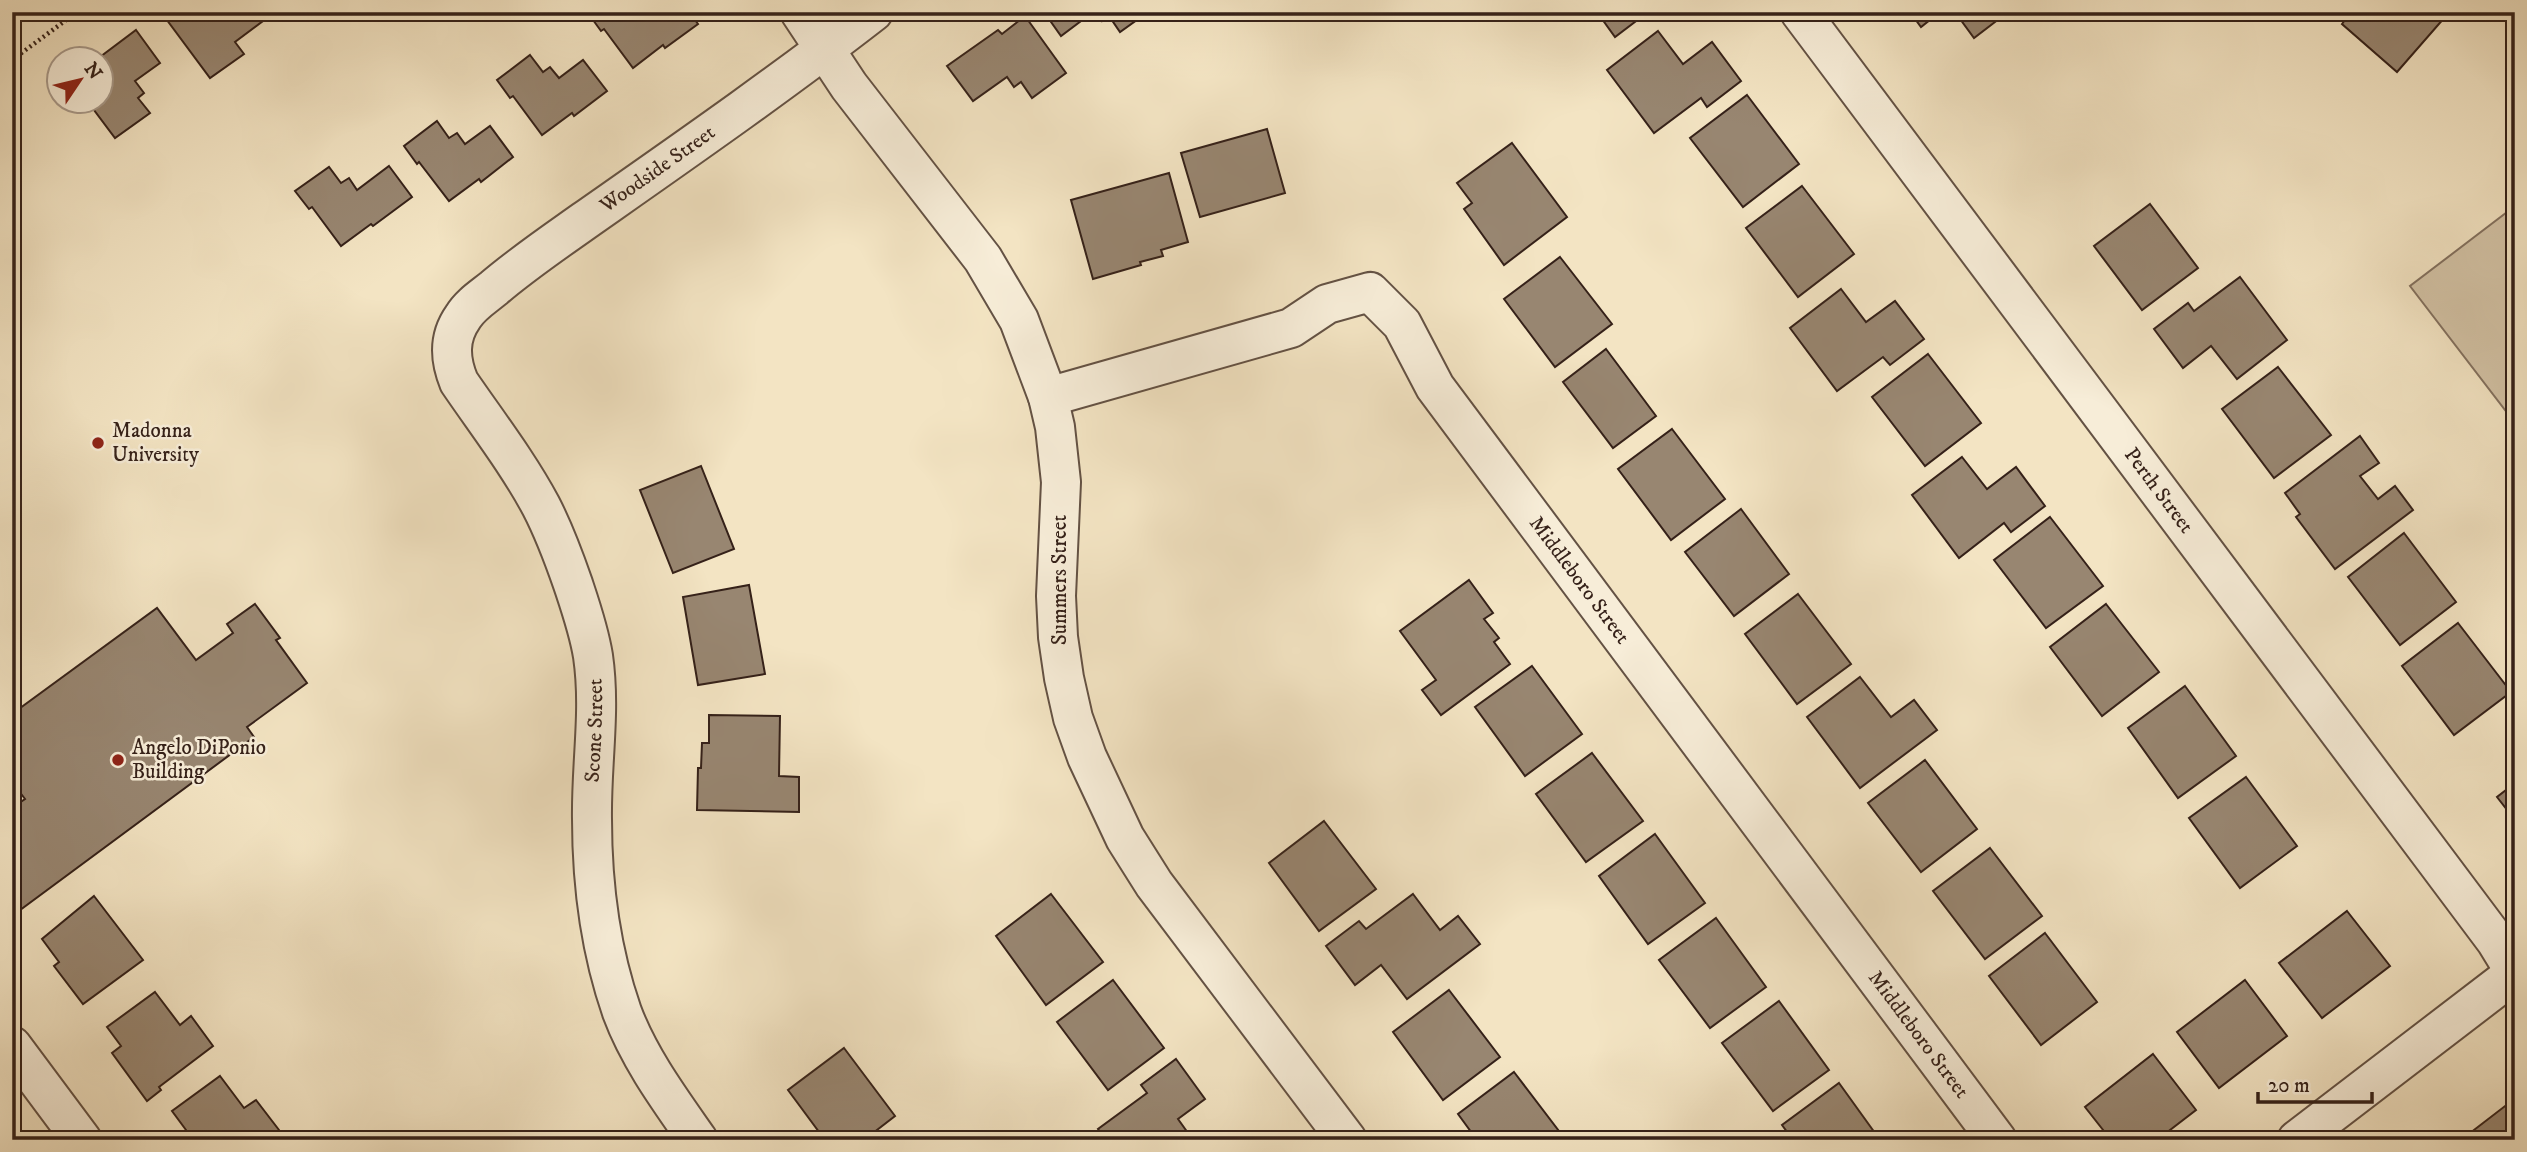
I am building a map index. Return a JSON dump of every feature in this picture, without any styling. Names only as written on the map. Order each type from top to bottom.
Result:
[{"type":"street","name":"Summers Street","points":[[800,12],[849,86],[984,259],[1019,320],[1048,397],[1055,427],[1061,482],[1056,596],[1064,678],[1073,718],[1087,757],[1125,838],[1154,884],[1348,1140]]},
{"type":"street","name":"Woodside Street","points":[[454,335],[462,317],[472,305],[516,270],[873,12]]},
{"type":"street","name":"Perth Street","points":[[1800,12],[2496,941],[2515,973]]},
{"type":"street","name":"Middleboro Street","points":[[1048,397],[1291,328],[1327,304],[1370,292],[1402,324],[1435,387],[1997,1140]]},
{"type":"street","name":"Scone Street","points":[[454,335],[452,366],[458,383],[522,474],[541,507],[562,553],[585,620],[593,654],[597,702],[592,819],[597,901],[605,949],[622,1013],[645,1058],[698,1140]]},
{"type":"street","points":[[2297,1140],[2515,973]]},
{"type":"street","points":[[12,1046],[82,1140]]},
{"type":"path","points":[[12,60],[77,12]]},
{"type":"shaded area","points":[[2515,206],[2515,423],[2410,286]]},
{"type":"building","points":[[161,12],[262,12],[267,18],[235,42],[244,54],[210,78]]},
{"type":"building","points":[[689,12],[698,24],[665,48],[663,45],[633,68],[604,29],[601,31],[588,13]]},
{"type":"building","points":[[1044,12],[1093,12],[1061,36]]},
{"type":"building","points":[[1096,12],[1148,12],[1120,32],[1109,16],[1102,21]]},
{"type":"building","points":[[1597,12],[1648,12],[1615,37]]},
{"type":"building","points":[[1910,12],[1940,12],[1921,27]]},
{"type":"building","points":[[1955,12],[2008,12],[1974,38]]},
{"type":"building","points":[[2351,12],[2440,12],[2445,17],[2397,72],[2342,24]]},
{"type":"building","points":[[1025,16],[1066,73],[1032,98],[1021,82],[1014,87],[1007,77],[973,101],[947,66],[998,30],[1002,34]]},
{"type":"building","points":[[136,30],[160,63],[135,81],[144,93],[138,98],[150,113],[115,138],[98,116],[116,116],[115,46]]},
{"type":"building","points":[[1658,31],[1683,64],[1712,42],[1741,81],[1707,107],[1701,98],[1654,133],[1607,70]]},
{"type":"building","points":[[530,55],[543,72],[550,67],[559,78],[583,60],[607,91],[574,116],[572,113],[542,135],[513,96],[510,98],[497,80]]},
{"type":"building","points":[[1747,95],[1799,164],[1743,207],[1690,138]]},
{"type":"building","points":[[437,121],[449,138],[457,133],[465,144],[490,126],[513,157],[481,182],[479,179],[449,201],[404,146]]},
{"type":"building","points":[[1267,129],[1285,193],[1200,217],[1181,153]]},
{"type":"building","points":[[1512,143],[1567,217],[1504,265],[1464,209],[1472,203],[1457,183]]},
{"type":"building","points":[[389,166],[412,197],[341,246],[312,207],[309,209],[295,191],[329,167],[341,183],[349,178],[357,190]]},
{"type":"building","points":[[1169,173],[1188,242],[1161,250],[1163,256],[1140,262],[1141,265],[1093,279],[1071,200]]},
{"type":"building","points":[[1802,186],[1854,254],[1798,297],[1746,228]]},
{"type":"building","points":[[2150,204],[2198,268],[2142,310],[2094,246]]},
{"type":"building","points":[[1560,257],[1612,324],[1555,367],[1504,299]]},
{"type":"building","points":[[2240,277],[2287,340],[2237,379],[2211,346],[2183,368],[2154,329],[2188,303],[2194,311]]},
{"type":"building","points":[[1841,289],[1866,322],[1895,301],[1924,339],[1890,365],[1883,357],[1837,391],[1790,328]]},
{"type":"building","points":[[1606,349],[1656,416],[1613,448],[1563,382]]},
{"type":"building","points":[[1928,354],[1981,423],[1925,466],[1872,397]]},
{"type":"building","points":[[2278,367],[2331,435],[2274,478],[2222,409]]},
{"type":"building","points":[[1672,429],[1725,499],[1671,540],[1618,469]]},
{"type":"building","points":[[2360,436],[2379,463],[2360,476],[2378,499],[2395,486],[2413,510],[2335,569],[2296,517],[2300,514],[2285,493]]},
{"type":"building","points":[[1962,457],[1987,489],[2016,467],[2045,506],[2011,532],[2004,523],[1959,558],[1912,495]]},
{"type":"building","points":[[701,466],[734,549],[673,573],[640,490]]},
{"type":"building","points":[[1741,509],[1789,574],[1734,616],[1685,552]]},
{"type":"building","points":[[2050,517],[2103,586],[2046,628],[1994,560]]},
{"type":"building","points":[[2404,533],[2456,602],[2400,645],[2348,577]]},
{"type":"building","points":[[1469,580],[1493,613],[1484,619],[1499,638],[1494,642],[1510,664],[1441,715],[1422,690],[1436,680],[1400,631]]},
{"type":"building","points":[[749,585],[765,674],[698,685],[683,597]]},
{"type":"building","points":[[1798,594],[1851,664],[1797,704],[1745,634]]},
{"type":"building","name":"Angelo DiPonio Building","points":[[255,604],[280,638],[276,640],[307,683],[247,727],[254,737],[12,916],[12,808],[25,799],[12,782],[12,714],[157,608],[196,660],[233,633],[227,624]]},
{"type":"building","points":[[2106,604],[2159,672],[2102,716],[2050,647]]},
{"type":"building","points":[[2458,623],[2511,692],[2454,735],[2402,666]]},
{"type":"building","points":[[1532,666],[1582,734],[1525,776],[1475,707]]},
{"type":"building","points":[[1860,677],[1891,717],[1914,700],[1937,730],[1860,788],[1807,717]]},
{"type":"building","points":[[2185,686],[2236,756],[2178,798],[2128,728]]},
{"type":"building","points":[[709,715],[780,716],[779,776],[799,777],[799,812],[697,810],[698,768],[701,768],[702,743],[709,743]]},
{"type":"building","points":[[1592,753],[1643,821],[1586,862],[1536,794]]},
{"type":"building","points":[[1925,760],[1977,829],[1921,872],[1868,803]]},
{"type":"building","points":[[2246,777],[2297,846],[2240,888],[2189,818]]},
{"type":"building","points":[[2515,783],[2515,820],[2497,797]]},
{"type":"building","points":[[1324,821],[1376,889],[1319,931],[1269,863]]},
{"type":"building","points":[[1655,834],[1705,903],[1648,944],[1599,876]]},
{"type":"building","points":[[1990,848],[2042,916],[1985,959],[1933,891]]},
{"type":"building","points":[[1051,894],[1103,962],[1046,1005],[996,936]]},
{"type":"building","points":[[1413,894],[1440,930],[1458,916],[1480,944],[1407,999],[1381,965],[1355,985],[1326,946],[1359,921],[1366,929]]},
{"type":"building","points":[[94,896],[143,960],[83,1004],[54,966],[59,962],[42,939]]},
{"type":"building","points":[[2347,911],[2390,966],[2322,1018],[2279,963]]},
{"type":"building","points":[[1716,918],[1766,987],[1710,1028],[1659,960]]},
{"type":"building","points":[[2045,933],[2097,1002],[2041,1045],[1989,976]]},
{"type":"building","points":[[1113,980],[1164,1048],[1108,1090],[1057,1022]]},
{"type":"building","points":[[2245,980],[2287,1036],[2219,1088],[2177,1032]]},
{"type":"building","points":[[1449,990],[1500,1057],[1443,1100],[1393,1032]]},
{"type":"building","points":[[155,992],[180,1025],[191,1016],[213,1046],[159,1087],[161,1090],[147,1101],[112,1053],[121,1046],[107,1027]]},
{"type":"building","points":[[1779,1001],[1829,1070],[1773,1111],[1722,1043]]},
{"type":"building","points":[[844,1048],[895,1116],[864,1140],[825,1140],[788,1090]]},
{"type":"building","points":[[2153,1054],[2196,1110],[2157,1140],[2111,1140],[2085,1107]]},
{"type":"building","points":[[1176,1059],[1205,1099],[1178,1119],[1193,1140],[1106,1140],[1098,1129],[1147,1093],[1141,1085]]},
{"type":"building","points":[[1514,1072],[1565,1139],[1477,1140],[1458,1114]]},
{"type":"building","points":[[220,1076],[244,1108],[256,1100],[279,1130],[266,1140],[180,1140],[177,1137],[186,1130],[172,1111]]},
{"type":"building","points":[[1839,1083],[1880,1140],[1793,1140],[1782,1125]]},
{"type":"building","points":[[2509,1103],[2515,1110],[2515,1140],[2461,1140]]},
{"type":"place","name":"Madonna University","points":[[98,443]]},
{"type":"place","name":"Angelo DiPonio Building","points":[[118,760]]}]
